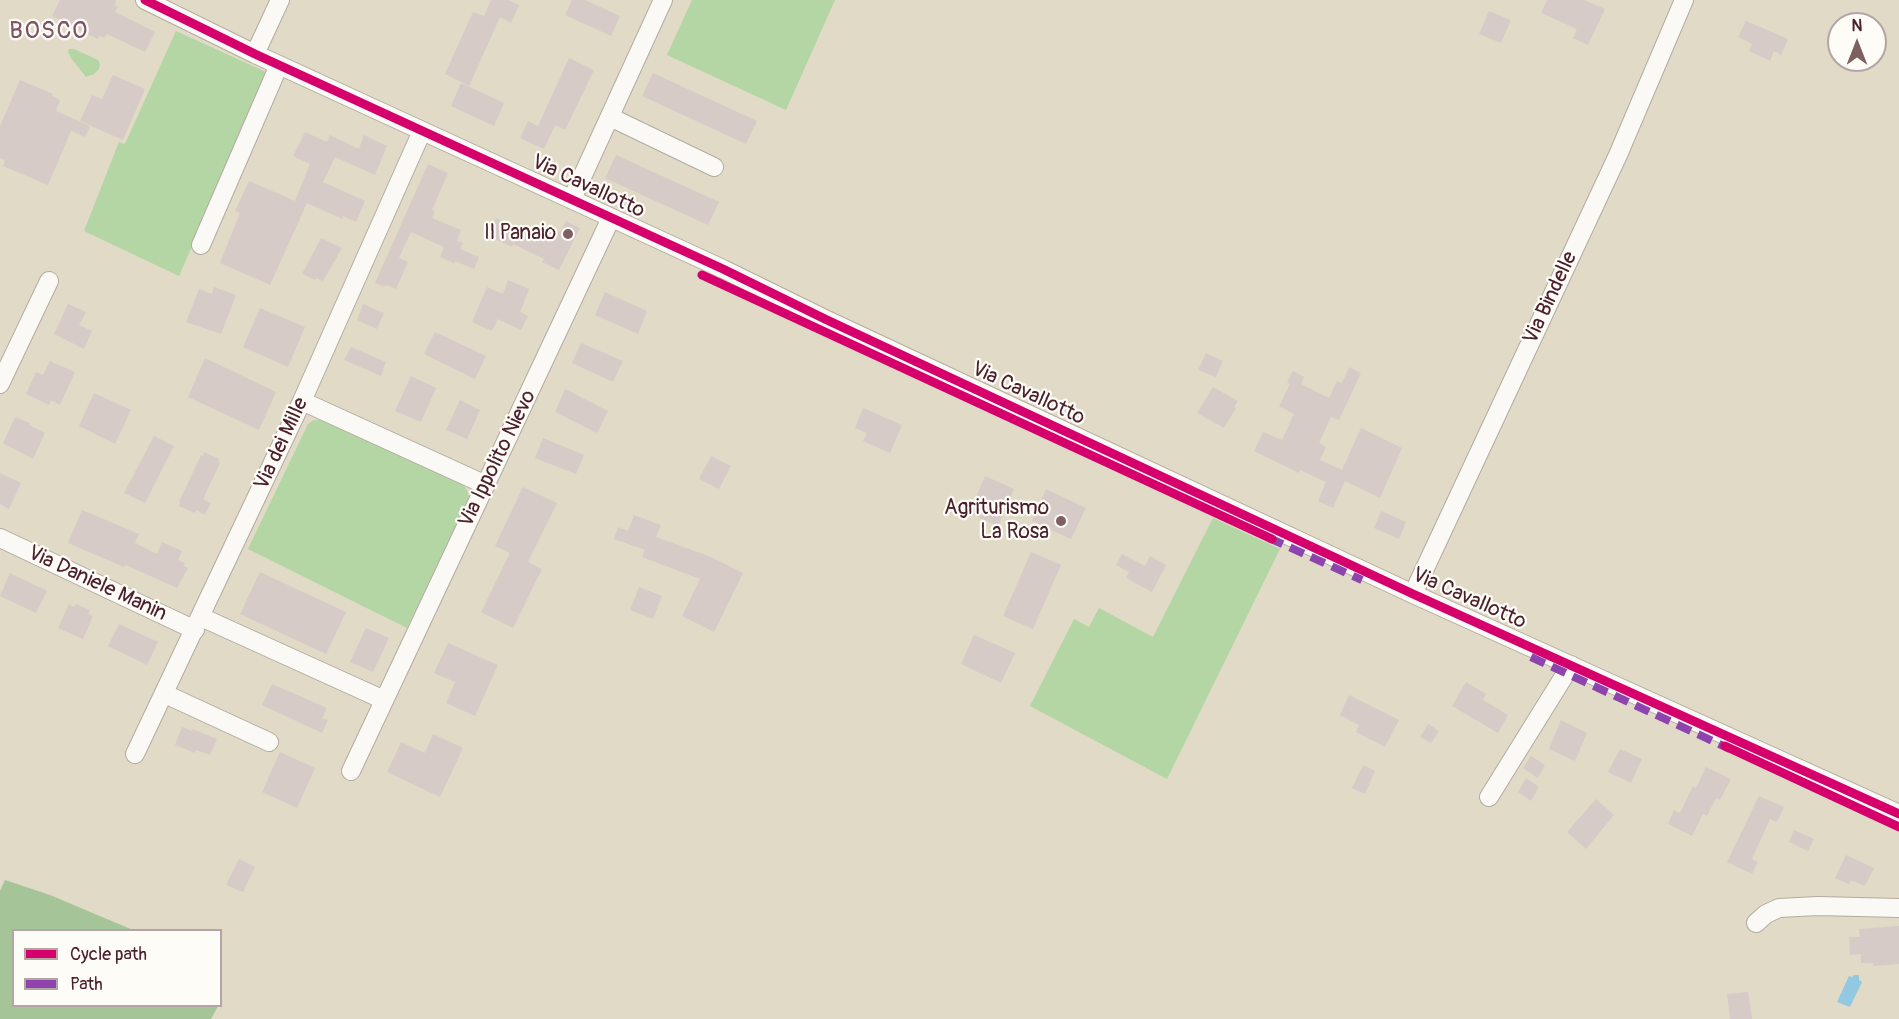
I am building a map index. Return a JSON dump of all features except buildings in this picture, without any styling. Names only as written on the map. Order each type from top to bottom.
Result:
[{"type":"street","points":[[255,54],[280,0]]},
{"type":"street","points":[[572,200],[663,0]]},
{"type":"street","name":"Via Bindelle","points":[[1413,594],[1618,156],[1684,0]]},
{"type":"street","name":"Via Cavallotto","points":[[153,2],[255,54],[611,218],[1413,594],[1899,814]]},
{"type":"street","points":[[201,245],[279,65]]},
{"type":"street","points":[[610,117],[714,167]]},
{"type":"street","name":"Via dei Mille","points":[[135,754],[303,401],[422,131]]},
{"type":"street","name":"Via Ippolito Nievo","points":[[351,771],[611,218]]},
{"type":"street","points":[[0,384],[49,281]]},
{"type":"street","points":[[303,401],[486,485]]},
{"type":"street","name":"Via Daniele Manin","points":[[0,538],[198,624]]},
{"type":"street","points":[[198,624],[384,700]]},
{"type":"street","points":[[1489,797],[1571,665]]},
{"type":"street","points":[[165,694],[268,742]]},
{"type":"street","points":[[1756,923],[1766,914],[1779,908],[1818,906],[1899,908]]},
{"type":"green space","points":[[692,0],[835,0],[786,110],[667,55]]},
{"type":"green space","points":[[176,31],[268,73],[179,276],[84,231],[119,142],[125,144]]},
{"type":"green space","points":[[69,49],[98,60],[99,69],[86,77],[71,58]]},
{"type":"green space","points":[[314,420],[320,420],[462,483],[468,492],[469,498],[407,628],[248,549],[308,424]]},
{"type":"green space","points":[[1213,518],[1280,549],[1167,779],[1030,706],[1074,619],[1089,627],[1099,608],[1153,637]]},
{"type":"green space","points":[[5,880],[50,895],[131,929],[12,929],[12,1007],[217,1007],[211,1019],[0,1019],[0,891]]},
{"type":"water","points":[[1859,975],[1859,980],[1862,982],[1850,1007],[1837,1002],[1849,976]]},
{"type":"marked path","points":[[1269,538],[1362,580]]},
{"type":"marked path","points":[[1531,657],[1730,749]]},
{"type":"cycle path","points":[[145,0],[255,54],[723,269],[827,320],[1413,594],[1899,814]]},
{"type":"cycle path","points":[[702,275],[1272,539]]},
{"type":"cycle path","points":[[1725,746],[1899,827]]},
{"type":"place","name":"Il Panaio","points":[[568,234]]},
{"type":"place","name":"Agriturismo La Rosa","points":[[1061,521]]},
{"type":"district","name":"BOSCO","points":[[49,32]]}]
